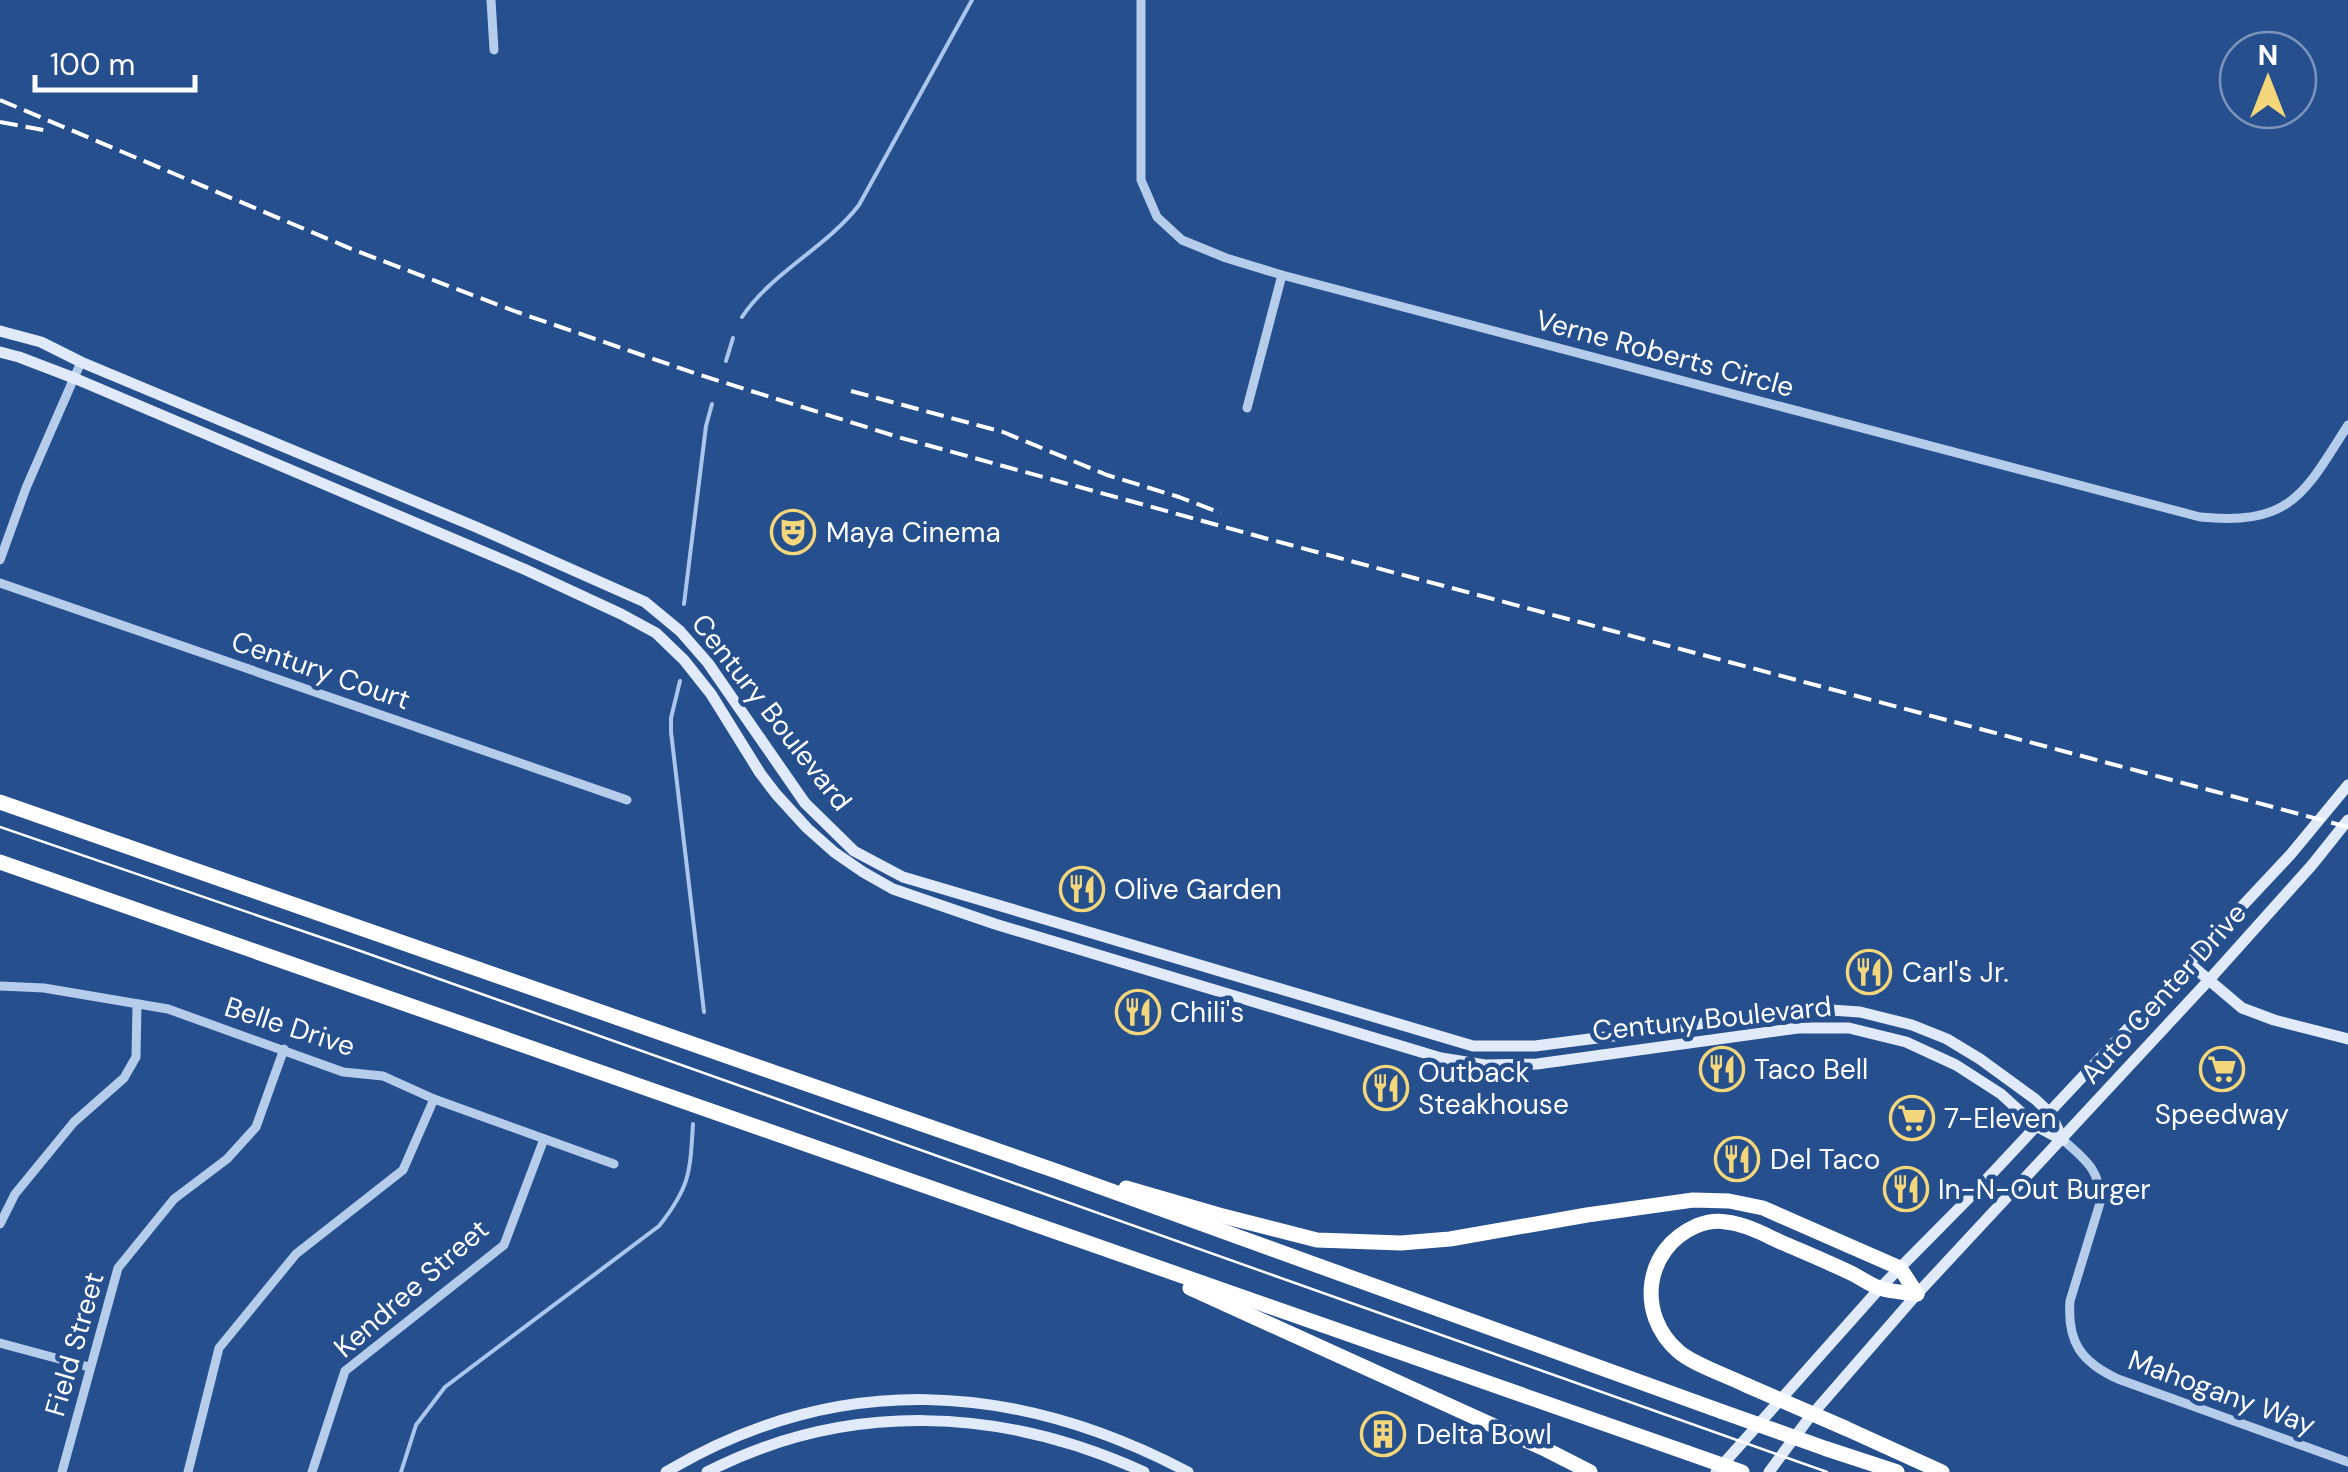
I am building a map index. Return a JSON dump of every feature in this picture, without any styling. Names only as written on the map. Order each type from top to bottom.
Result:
[{"type":"highway","points":[[0,802],[1058,1172],[1897,1472]]},
{"type":"highway","points":[[0,862],[1742,1472]]},
{"type":"highway","points":[[1058,1172],[1151,1193],[1218,1215],[1318,1240],[1401,1244],[1693,1200],[1729,1200],[1763,1208],[1900,1268],[1917,1294]]},
{"type":"highway","points":[[1917,1294],[1880,1288],[1746,1226],[1711,1221],[1676,1237],[1654,1270],[1651,1290],[1653,1316],[1662,1335],[1682,1354],[1942,1472]]},
{"type":"highway","points":[[1090,1244],[1590,1472]]},
{"type":"street","points":[[490,0],[494,50]]},
{"type":"street","name":"Verne Roberts Circle","points":[[1140,0],[1141,180],[1157,217],[1182,240],[1226,258],[2200,518],[2235,521],[2268,514],[2288,504],[2312,482],[2348,425]]},
{"type":"street","points":[[1247,408],[1282,276]]},
{"type":"street","name":"Century Boulevard","points":[[0,330],[41,342],[645,602],[680,631],[708,663],[805,804],[854,850],[902,877],[1473,1046],[1535,1046],[1773,1012],[1860,1012],[1947,1038],[2008,1078],[2050,1112],[2062,1140]]},
{"type":"street","name":"Century Boulevard","points":[[0,352],[74,378],[524,569],[656,634],[684,660],[711,694],[760,772],[807,828],[862,872],[893,889],[996,924],[1441,1058],[1485,1065],[1538,1064],[1798,1028],[1849,1028],[1906,1042],[1956,1065],[2001,1094],[2036,1126],[2062,1140]]},
{"type":"street","points":[[0,560],[26,488],[81,362]]},
{"type":"street","name":"Century Court","points":[[0,582],[627,800]]},
{"type":"street","name":"Auto Center Drive","points":[[1716,1472],[1880,1288],[2190,964],[2348,785]]},
{"type":"street","name":"Auto Center Drive","points":[[1772,1470],[1809,1418],[1917,1294],[2208,981],[2348,820]]},
{"type":"street","points":[[2190,964],[2242,1008],[2348,1039]]},
{"type":"street","name":"Belle Drive","points":[[0,986],[44,988],[168,1008],[343,1072],[383,1076],[434,1099],[614,1164]]},
{"type":"street","points":[[0,1224],[15,1194],[74,1122],[124,1078],[136,1057],[137,1004]]},
{"type":"street","name":"Field Street","points":[[62,1472],[118,1268],[174,1199],[228,1159],[256,1126],[284,1049]]},
{"type":"street","points":[[188,1472],[220,1348],[296,1254],[403,1170],[434,1099]]},
{"type":"street","name":"Kendree Street","points":[[312,1472],[345,1371],[504,1245],[544,1140]]},
{"type":"street","name":"Mahogany Way","points":[[2062,1140],[2090,1163],[2101,1190],[2070,1300],[2069,1318],[2077,1348],[2090,1363],[2118,1379],[2348,1462]]},
{"type":"street","points":[[0,1343],[90,1368]]},
{"type":"street","points":[[666,1472],[721,1443],[784,1420],[844,1406],[913,1399],[986,1403],[1040,1413],[1078,1424],[1188,1472]]},
{"type":"street","points":[[707,1472],[755,1451],[816,1432],[922,1420],[975,1423],[1034,1433],[1076,1444],[1144,1472]]},
{"type":"waterway","points":[[742,317],[768,287],[859,205],[972,0]]},
{"type":"waterway","points":[[726,361],[733,338]]},
{"type":"waterway","points":[[684,604],[712,404]]},
{"type":"waterway","points":[[680,681],[671,732],[704,1012]]},
{"type":"waterway","points":[[401,1472],[416,1425],[445,1387],[659,1226],[686,1179],[693,1124]]},
{"type":"tram line","points":[[0,827],[352,948],[1827,1472]]},
{"type":"railway","points":[[0,100],[354,250],[517,312],[898,437],[2348,827]]},
{"type":"railway","points":[[0,122],[49,131]]},
{"type":"railway","points":[[851,391],[1003,432],[1107,475],[1221,513]]},
{"type":"place","name":"Maya Cinema","points":[[793,532]]},
{"type":"place","name":"Olive Garden","points":[[1082,889]]},
{"type":"place","name":"Carl's Jr.","points":[[1869,972]]},
{"type":"place","name":"Chili's","points":[[1138,1012]]},
{"type":"place","name":"Taco Bell","points":[[1722,1069]]},
{"type":"place","name":"Speedway","points":[[2222,1069]]},
{"type":"place","name":"Outback Steakhouse","points":[[1386,1088]]},
{"type":"place","name":"7-Eleven","points":[[1912,1118]]},
{"type":"place","name":"Del Taco","points":[[1737,1159]]},
{"type":"place","name":"In-N-Out Burger","points":[[1906,1189]]},
{"type":"place","name":"Delta Bowl","points":[[1383,1434]]}]
